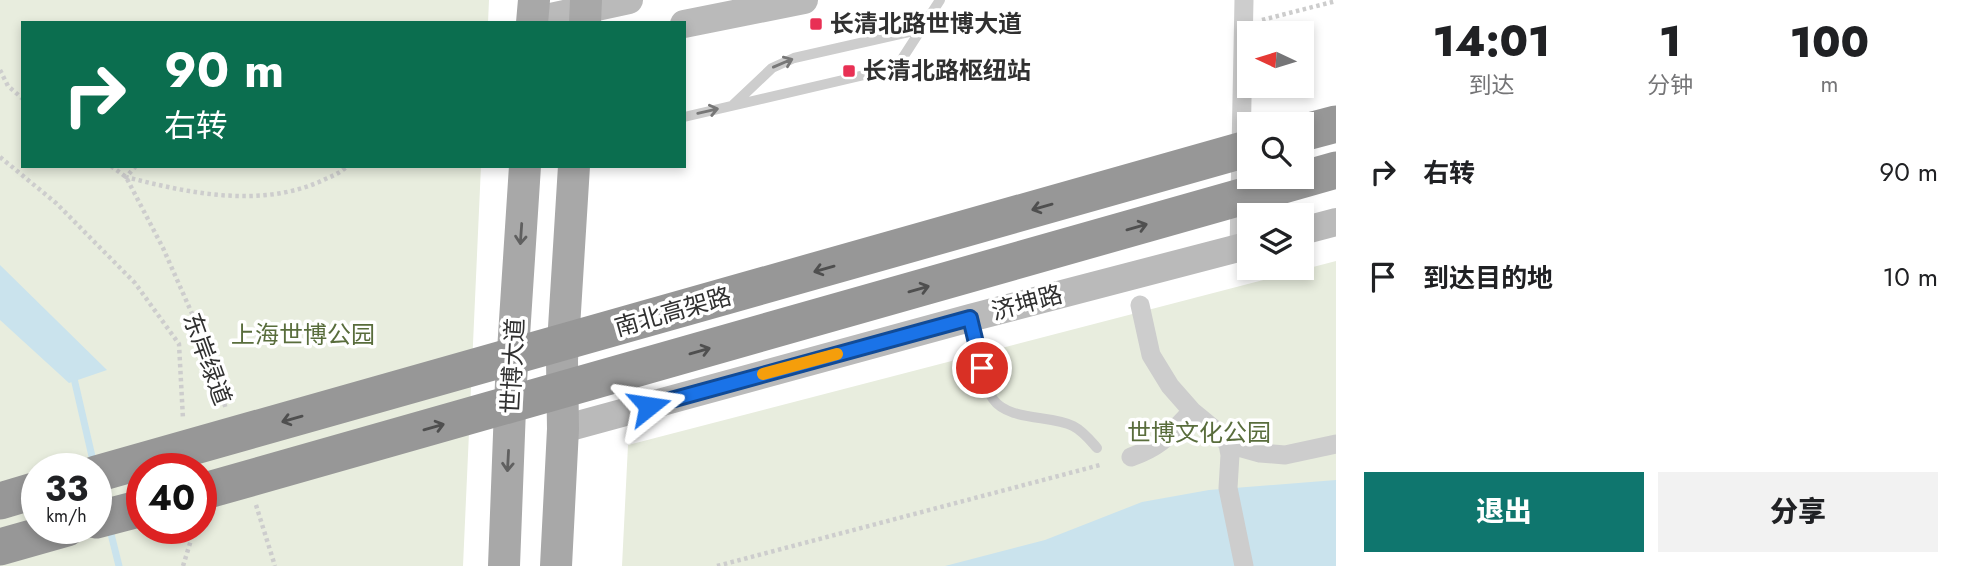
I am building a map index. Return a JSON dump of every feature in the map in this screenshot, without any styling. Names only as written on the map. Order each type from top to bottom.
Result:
[{"type":"highway","points":[[1314,130],[1336,124]]},
{"type":"highway","name":"南北高架路","points":[[112,469],[1237,152]]},
{"type":"highway","name":"南北高架路","points":[[217,487],[1336,170]]},
{"type":"highway","points":[[0,500],[21,494]]},
{"type":"highway","points":[[0,547],[21,541]]},
{"type":"main road","name":"世博大道","points":[[505,566],[512,382],[525,168]]},
{"type":"main road","name":"世博大道","points":[[556,566],[563,429],[562,360],[577,174]]},
{"type":"street","points":[[533,15],[585,10],[629,0]]},
{"type":"street","points":[[686,24],[804,0]]},
{"type":"street","points":[[1244,0],[1245,21]]},
{"type":"street","points":[[1244,203],[1245,98]]},
{"type":"street","points":[[1314,228],[1336,222]]},
{"type":"street","name":"济坤路","points":[[563,429],[1237,248]]},
{"type":"street","points":[[1140,305],[1151,355],[1170,386],[1192,411],[1228,443],[1260,453],[1285,455],[1336,444]]},
{"type":"street","points":[[1131,457],[1160,443],[1192,411]]},
{"type":"street","points":[[1228,443],[1228,488],[1244,566]]},
{"type":"lane","points":[[686,117],[890,69],[900,62],[940,0]]},
{"type":"lane","points":[[732,106],[772,68],[794,58],[922,29]]},
{"type":"lane","points":[[970,318],[988,389],[995,402],[1009,412],[1072,425],[1083,432],[1097,448]]},
{"type":"path","points":[[1260,21],[1336,1]]},
{"type":"path","points":[[0,69],[8,86]]},
{"type":"path","points":[[0,83],[21,97]]},
{"type":"path","points":[[0,157],[56,203],[135,283],[179,344],[184,427]]},
{"type":"path","name":"东岸绿道","points":[[114,168],[126,177],[163,248],[205,343],[230,422]]},
{"type":"path","points":[[134,168],[126,177],[210,195],[257,195],[304,188],[346,168]]},
{"type":"path","points":[[717,566],[1131,457]]},
{"type":"path","points":[[254,500],[275,566]]},
{"type":"path","points":[[183,566],[190,544]]},
{"type":"green space","name":"上海世博公园","points":[[0,0],[489,0],[488,21],[21,21],[21,168],[481,168],[463,566],[0,566]]},
{"type":"green space","name":"世博文化公园","points":[[1336,261],[1336,566],[622,566],[628,445],[1263,280],[1314,280],[1314,267]]},
{"type":"water","points":[[0,265],[107,370],[69,383],[0,320]]},
{"type":"water","points":[[1336,480],[1336,566],[945,566],[1045,540],[1142,502],[1209,490]]},
{"type":"waterway","points":[[73,374],[91,453]]},
{"type":"waterway","points":[[112,538],[119,566]]},
{"type":"slow traffic","points":[[763,374],[837,354]]},
{"type":"place","name":"长清北路世博大道","points":[[816,24]]},
{"type":"place","name":"长清北路枢纽站","points":[[849,71]]},
{"type":"route","points":[[649,406],[970,318],[982,368]]}]
